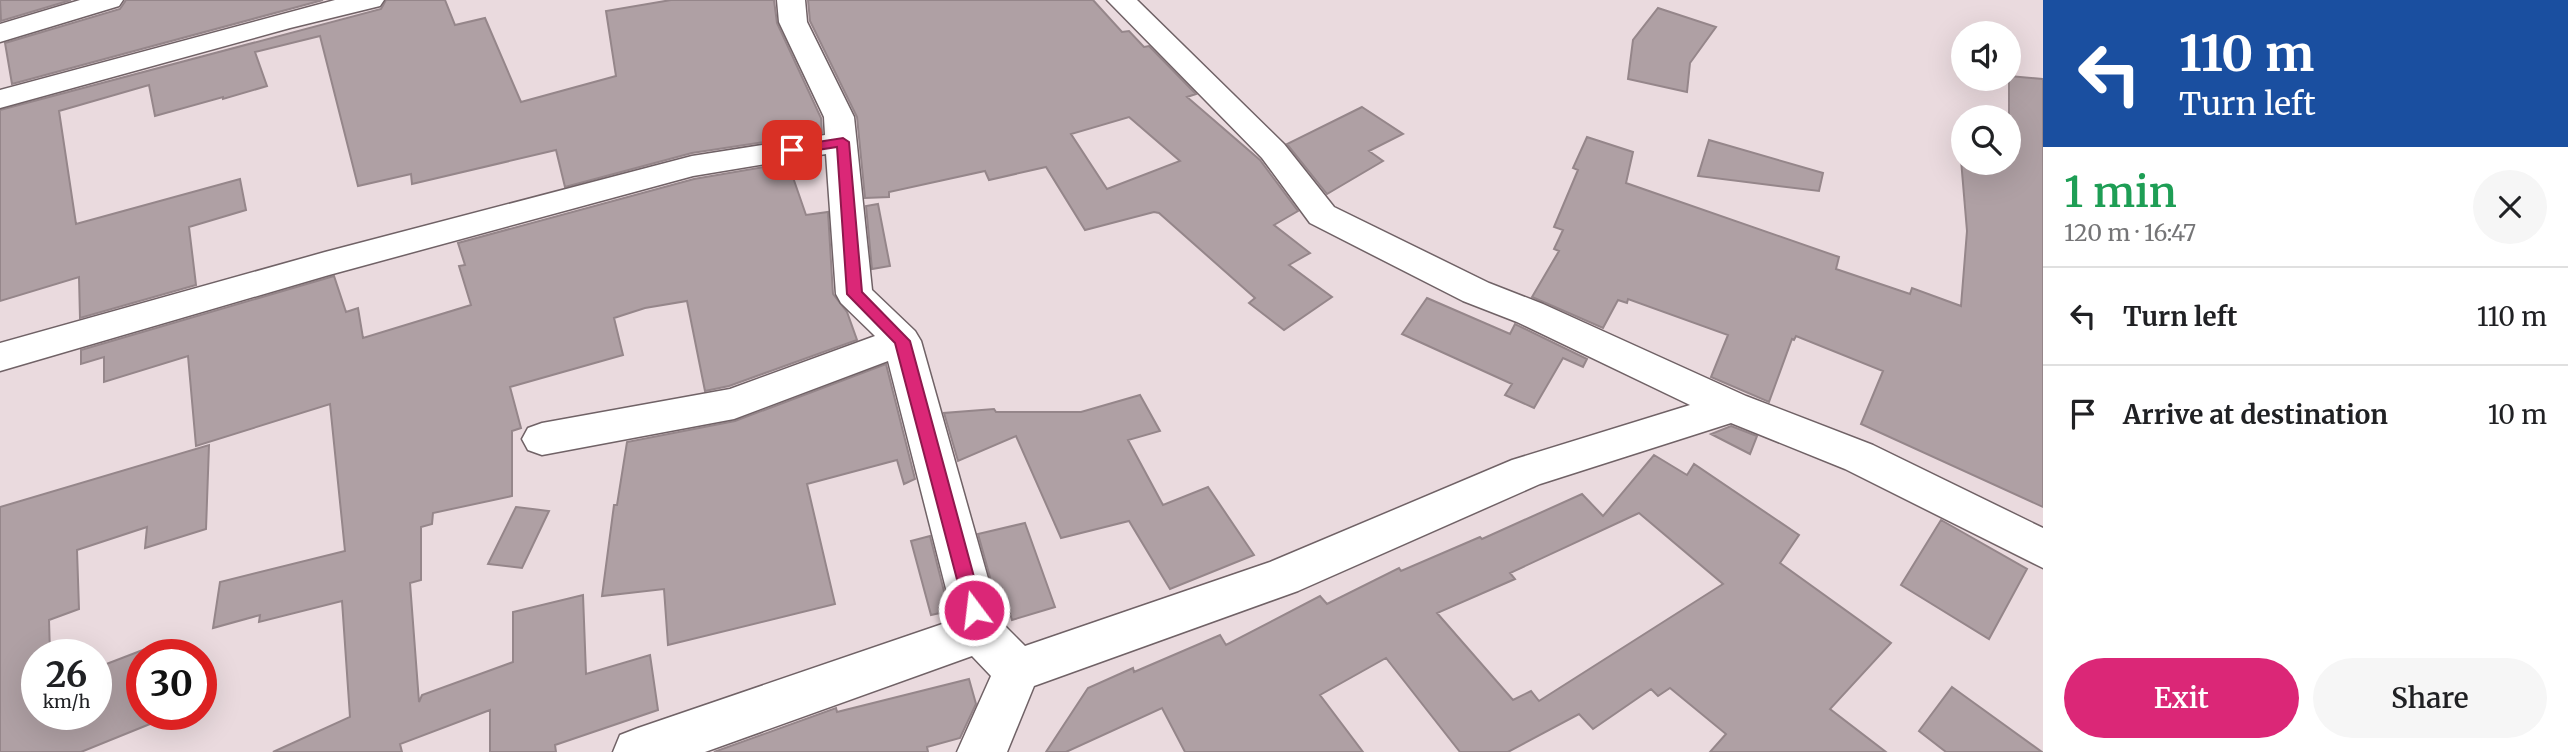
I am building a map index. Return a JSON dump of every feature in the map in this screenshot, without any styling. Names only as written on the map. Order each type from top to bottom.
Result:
[{"type":"street","points":[[0,33],[109,0]]},
{"type":"street","points":[[0,99],[282,21],[370,0]]},
{"type":"street","points":[[790,0],[793,22],[839,117],[854,294],[902,341],[980,632],[1017,670]]},
{"type":"street","points":[[1121,0],[1273,151],[1322,215],[1476,292],[1530,313],[1732,407],[1859,457],[2043,549]]},
{"type":"street","points":[[0,357],[325,264],[692,166],[843,142]]},
{"type":"street","points":[[542,439],[734,404],[902,341]]},
{"type":"street","points":[[982,752],[1017,670],[1282,577],[1527,472],[1732,407]]},
{"type":"street","points":[[638,752],[980,632]]},
{"type":"building","points":[[0,0],[71,0],[1,21]]},
{"type":"building","points":[[126,0],[323,0],[12,84],[5,43],[120,9]]},
{"type":"building","points":[[386,0],[445,0],[455,25],[485,18],[521,102],[616,76],[606,11],[671,0],[774,0],[777,23],[821,118],[822,133],[692,153],[565,187],[556,150],[412,184],[411,174],[358,186],[320,36],[255,52],[267,86],[223,99],[155,116],[149,85],[59,111],[76,224],[240,179],[246,210],[189,227],[196,285],[80,318],[79,277],[0,301],[0,110],[381,9]]},
{"type":"building","points":[[808,0],[1093,0],[1122,32],[1129,31],[1144,47],[1149,46],[1196,94],[1187,97],[1260,160],[1298,211],[1274,225],[1310,253],[1289,265],[1332,297],[1284,330],[1249,303],[1255,298],[1159,213],[1085,230],[1046,167],[989,180],[985,171],[889,192],[889,197],[865,198],[857,117],[810,21]],"holes":[[[1129,117],[1180,161],[1107,189],[1071,134]]]},
{"type":"building","points":[[1658,8],[1716,27],[1690,63],[1687,92],[1628,79],[1633,40]]},
{"type":"building","points":[[2021,77],[2043,79],[2043,507],[1861,424],[1883,371],[1796,336],[1792,339],[1769,402],[1711,377],[1728,335],[1628,299],[1627,303],[1618,300],[1603,328],[1532,297],[1559,251],[1554,249],[1563,230],[1554,227],[1578,170],[1573,168],[1587,137],[1633,152],[1626,183],[1839,257],[1836,269],[1910,294],[1912,288],[1961,306],[1967,231],[1962,175],[2021,175],[2021,105],[2009,105],[2009,91],[2021,91]]},
{"type":"building","points":[[1362,107],[1403,134],[1369,151],[1383,161],[1327,194],[1287,144]]},
{"type":"building","points":[[1709,140],[1823,173],[1819,191],[1698,176]]},
{"type":"building","points":[[788,163],[806,215],[828,212],[833,294],[847,312],[857,340],[729,386],[705,391],[687,301],[645,308],[614,318],[623,355],[510,387],[521,428],[512,431],[512,496],[433,513],[432,524],[421,527],[421,580],[410,583],[419,702],[422,695],[513,662],[513,612],[583,595],[586,674],[650,655],[658,710],[555,745],[556,752],[490,752],[490,710],[400,744],[402,752],[273,752],[350,717],[342,601],[259,622],[260,615],[213,628],[220,582],[345,551],[330,404],[196,446],[188,356],[104,382],[104,357],[81,364],[81,350],[334,276],[346,312],[358,308],[363,338],[471,305],[459,266],[465,265],[458,243],[694,179]]},
{"type":"building","points":[[878,204],[890,266],[872,269],[866,206]]},
{"type":"building","points":[[1427,298],[1510,334],[1515,324],[1587,359],[1583,367],[1563,358],[1534,408],[1505,395],[1512,384],[1402,334]]},
{"type":"building","points":[[886,364],[915,479],[904,484],[897,460],[807,484],[835,604],[668,645],[664,589],[602,596],[614,505],[617,505],[627,442],[735,421]]},
{"type":"building","points":[[1140,395],[1160,431],[1128,440],[1163,505],[1208,487],[1254,555],[1170,589],[1129,521],[1061,538],[1016,436],[958,461],[944,413],[994,409],[996,412],[1081,412]]},
{"type":"building","points":[[1731,426],[1757,436],[1750,454],[1711,434]]},
{"type":"building","points":[[209,445],[206,529],[145,548],[147,527],[77,550],[79,609],[49,620],[50,639],[21,639],[21,730],[112,730],[112,662],[126,656],[126,730],[135,730],[81,752],[0,752],[0,507]]},
{"type":"building","points":[[1654,455],[1687,475],[1694,464],[1799,535],[1780,563],[1891,643],[1830,709],[1886,752],[1710,752],[1726,734],[1670,688],[1658,696],[1651,689],[1593,729],[1579,714],[1508,752],[1460,752],[1386,658],[1320,695],[1363,752],[1185,752],[1162,708],[1066,752],[1046,752],[1088,688],[1133,668],[1134,672],[1220,635],[1226,645],[1320,596],[1327,604],[1399,568],[1401,571],[1480,537],[1482,539],[1582,494],[1603,516]],"holes":[[[1639,513],[1723,584],[1539,701],[1531,691],[1513,700],[1437,613],[1515,579],[1510,573]]]},
{"type":"building","points":[[516,507],[549,511],[522,568],[488,564]]},
{"type":"building","points":[[1941,520],[2027,569],[1989,639],[1901,585]]},
{"type":"building","points":[[1025,523],[1055,607],[1012,620],[1005,597],[996,599],[978,534]]},
{"type":"building","points":[[930,536],[949,611],[931,615],[911,541]]},
{"type":"building","points":[[969,679],[976,704],[960,738],[927,747],[928,752],[714,752],[836,708],[837,712]]},
{"type":"building","points":[[1952,687],[2042,752],[1946,752],[1919,731]]},
{"type":"route","points":[[792,150],[843,142],[854,294],[902,341],[974,610]]}]
